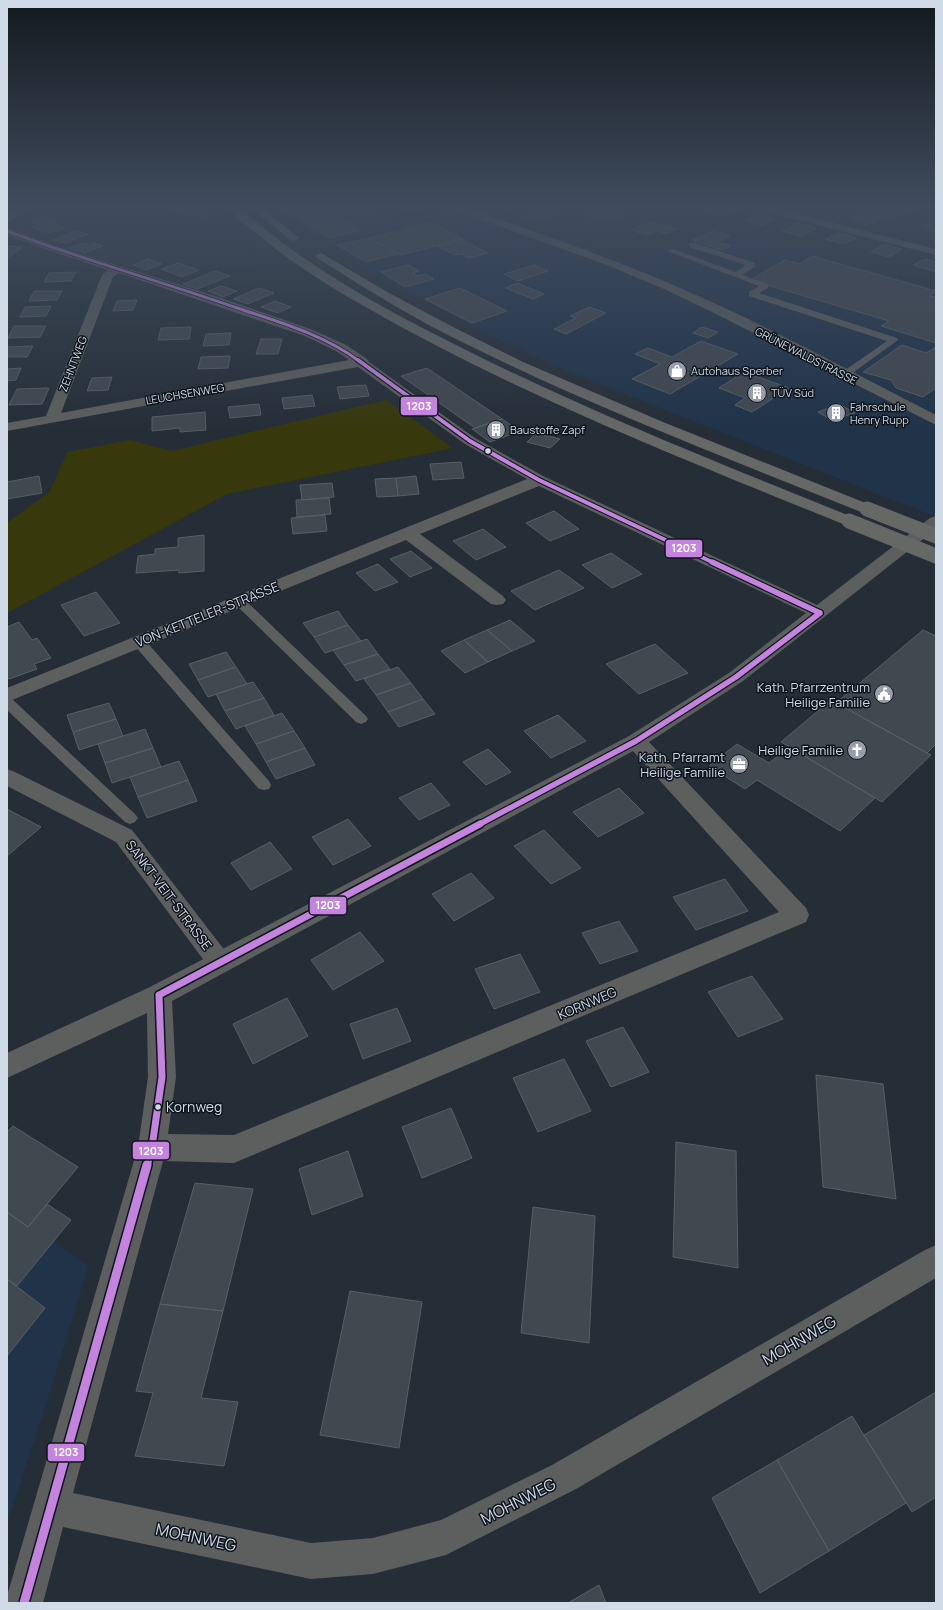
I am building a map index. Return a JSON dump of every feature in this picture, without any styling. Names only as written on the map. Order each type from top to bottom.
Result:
[{"type":"highway","points":[[332,281],[350,293],[464,355],[603,419],[936,556]]},
{"type":"highway","points":[[362,281],[421,316],[552,379],[632,414],[936,536]]},
{"type":"street","name":"ZEHNTWEG","points":[[52,418],[106,281]]},
{"type":"street","points":[[152,281],[214,300],[309,333],[341,348],[470,442],[539,480],[820,612]]},
{"type":"street","name":"GRÜNEWALDSTRASSE","points":[[654,281],[716,309],[936,421]]},
{"type":"street","name":"LEUCHSENWEG","points":[[7,427],[362,362]]},
{"type":"street","name":"VON-KETTELER-STRASSE","points":[[7,696],[407,532],[539,480]]},
{"type":"street","points":[[7,1066],[159,995],[636,741],[736,677],[936,521]]},
{"type":"street","points":[[407,532],[497,600]]},
{"type":"street","name":"KORNWEG","points":[[152,1147],[234,1149],[797,915],[636,741]]},
{"type":"street","name":"SANKT-VEIT-STRASSE","points":[[7,777],[124,836],[220,963]]},
{"type":"street","points":[[24,1603],[152,1147],[162,1077],[159,995]]},
{"type":"street","name":"MOHNWEG","points":[[52,1507],[311,1561],[373,1556],[446,1537],[564,1477],[936,1261]]},
{"type":"lane","points":[[752,281],[765,286],[752,294],[894,340],[844,375]]},
{"type":"lane","points":[[239,601],[362,719]]},
{"type":"lane","points":[[139,642],[264,785]]},
{"type":"lane","points":[[7,702],[130,818]]},
{"type":"shaded area","points":[[387,281],[910,281],[936,289],[936,409],[932,412],[936,414],[936,517],[569,372],[487,334]]},
{"type":"shaded area","points":[[386,400],[453,448],[227,494],[7,613],[7,523],[50,491],[67,452],[130,440],[171,451]]},
{"type":"shaded area","points":[[7,1211],[89,1265],[46,1405],[7,1523]]},
{"type":"building","points":[[190,281],[217,281],[197,289],[183,284]]},
{"type":"building","points":[[396,281],[426,281],[405,287]]},
{"type":"building","points":[[754,281],[901,281],[936,291],[930,296],[936,297],[936,343],[881,326],[889,321]]},
{"type":"building","points":[[517,283],[544,294],[533,299],[505,288]]},
{"type":"building","points":[[221,286],[237,291],[223,297],[208,291]]},
{"type":"building","points":[[259,288],[274,293],[248,304],[233,299]]},
{"type":"building","points":[[460,288],[507,311],[472,323],[425,299]]},
{"type":"building","points":[[34,291],[62,291],[57,300],[29,301]]},
{"type":"building","points":[[137,300],[133,310],[113,311],[117,301]]},
{"type":"building","points":[[275,301],[291,307],[278,313],[261,307]]},
{"type":"building","points":[[51,306],[46,316],[20,317],[25,307]]},
{"type":"building","points":[[589,307],[606,313],[566,334],[554,329],[576,318],[570,316]]},
{"type":"building","points":[[14,326],[46,326],[40,337],[8,338]]},
{"type":"building","points":[[191,327],[189,339],[158,340],[161,328]]},
{"type":"building","points":[[702,327],[718,332],[708,338],[693,333]]},
{"type":"building","points":[[231,333],[229,345],[203,346],[206,334]]},
{"type":"building","points":[[261,339],[282,339],[278,354],[256,354]]},
{"type":"building","name":"Autohaus Sperber","points":[[701,341],[738,354],[670,394],[632,379],[660,364],[635,354],[648,348],[672,357]]},
{"type":"building","points":[[902,345],[926,353],[936,347],[936,388],[923,397],[896,388],[891,380],[863,372]]},
{"type":"building","points":[[33,346],[27,357],[7,357],[7,347]]},
{"type":"building","points":[[230,356],[228,368],[198,369],[201,357]]},
{"type":"building","points":[[21,368],[16,380],[7,381],[7,369]]},
{"type":"building","points":[[427,368],[502,419],[475,428],[401,376]]},
{"type":"building","name":"TÜV Süd","points":[[744,372],[789,388],[752,412],[735,405],[745,398],[719,388]]},
{"type":"building","points":[[112,377],[108,390],[87,391],[92,378]]},
{"type":"building","points":[[366,385],[369,396],[340,399],[337,387]]},
{"type":"building","points":[[49,388],[42,404],[9,405],[17,389]]},
{"type":"building","points":[[312,395],[315,406],[284,409],[282,398]]},
{"type":"building","points":[[259,404],[261,415],[230,418],[228,407]]},
{"type":"building","name":"Fahrschule Henry Rupp","points":[[839,404],[855,413],[832,420],[818,412]]},
{"type":"building","points":[[205,412],[206,430],[180,432],[180,428],[152,431],[152,417]]},
{"type":"building","name":"Baustoffe Zapf","points":[[502,419],[520,431],[490,442],[472,429]]},
{"type":"building","points":[[536,433],[560,439],[550,448],[527,442]]},
{"type":"building","points":[[461,462],[464,478],[433,480],[430,464]]},
{"type":"building","points":[[39,476],[42,493],[7,499],[7,482]]},
{"type":"building","points":[[416,476],[419,494],[398,496],[396,478]]},
{"type":"building","points":[[396,478],[398,496],[377,497],[375,479]]},
{"type":"building","points":[[332,483],[334,497],[302,500],[300,485]]},
{"type":"building","points":[[329,498],[331,514],[297,517],[296,500]]},
{"type":"building","points":[[554,511],[579,529],[550,541],[526,523]]},
{"type":"building","points":[[325,515],[327,531],[293,534],[291,518]]},
{"type":"building","points":[[483,529],[506,547],[476,560],[453,541]]},
{"type":"building","points":[[204,535],[204,571],[179,573],[179,570],[136,573],[138,556],[155,554],[155,549],[178,547],[178,538]]},
{"type":"building","points":[[411,551],[432,568],[410,577],[390,559]]},
{"type":"building","points":[[611,553],[642,574],[612,588],[582,565]]},
{"type":"building","points":[[378,564],[398,582],[375,591],[356,573]]},
{"type":"building","points":[[559,570],[584,588],[535,610],[511,591]]},
{"type":"building","points":[[96,592],[120,623],[84,636],[61,605]]},
{"type":"building","points":[[338,611],[348,625],[314,637],[303,623]]},
{"type":"building","points":[[510,620],[535,641],[512,651],[487,630]]},
{"type":"building","points":[[19,622],[32,640],[37,638],[51,658],[34,664],[37,669],[9,679],[7,676],[7,627]]},
{"type":"building","points":[[348,625],[361,641],[325,653],[314,637]]},
{"type":"building","points":[[487,630],[512,651],[488,662],[464,640]]},
{"type":"building","points":[[923,630],[936,636],[936,744],[927,753],[836,703]]},
{"type":"building","points":[[367,639],[378,654],[344,665],[333,650]]},
{"type":"building","points":[[464,640],[488,662],[465,673],[441,651]]},
{"type":"building","points":[[655,644],[688,673],[639,694],[606,664]]},
{"type":"building","points":[[226,652],[236,667],[198,680],[189,664]]},
{"type":"building","points":[[378,654],[390,669],[356,681],[344,665]]},
{"type":"building","points":[[236,667],[247,684],[208,697],[198,680]]},
{"type":"building","points":[[398,667],[411,683],[376,695],[364,679]]},
{"type":"building","points":[[253,682],[264,698],[225,711],[216,694]]},
{"type":"building","points":[[411,683],[423,699],[388,712],[376,695]]},
{"type":"building","points":[[264,698],[274,715],[236,729],[225,711]]},
{"type":"building","points":[[423,699],[435,714],[399,727],[388,712]]},
{"type":"building","name":"Heilige Familie","points":[[831,700],[931,755],[882,802],[781,742]]},
{"type":"building","points":[[109,703],[116,719],[73,732],[67,715]]},
{"type":"building","points":[[282,713],[294,731],[256,744],[245,726]]},
{"type":"building","points":[[558,715],[586,741],[551,758],[524,731]]},
{"type":"building","points":[[116,719],[123,736],[79,750],[73,732]]},
{"type":"building","points":[[145,729],[153,748],[105,763],[98,744]]},
{"type":"building","points":[[294,731],[305,748],[266,762],[256,744]]},
{"type":"building","points":[[737,744],[769,763],[789,747],[875,798],[840,831],[757,780],[745,789],[709,766]]},
{"type":"building","points":[[153,748],[161,767],[112,783],[105,763]]},
{"type":"building","points":[[305,748],[315,765],[276,779],[266,762]]},
{"type":"building","points":[[488,749],[511,772],[486,785],[463,762]]},
{"type":"building","points":[[179,761],[188,780],[138,797],[130,777]]},
{"type":"building","points":[[188,780],[197,801],[147,818],[138,797]]},
{"type":"building","points":[[431,783],[450,805],[419,820],[399,798]]},
{"type":"building","points":[[619,788],[644,813],[598,837],[573,812]]},
{"type":"building","points":[[7,809],[41,827],[7,856]]},
{"type":"building","points":[[348,819],[371,846],[333,865],[312,837]]},
{"type":"building","points":[[544,830],[581,868],[551,884],[514,846]]},
{"type":"building","points":[[270,842],[292,869],[251,890],[231,863]]},
{"type":"building","points":[[471,873],[494,898],[454,921],[432,894]]},
{"type":"building","points":[[725,879],[748,911],[696,930],[673,897]]},
{"type":"building","points":[[619,921],[638,951],[600,964],[582,933]]},
{"type":"building","points":[[360,932],[384,961],[333,990],[311,960]]},
{"type":"building","points":[[520,954],[540,992],[494,1009],[475,969]]},
{"type":"building","points":[[752,976],[783,1019],[738,1037],[708,992]]},
{"type":"building","points":[[287,998],[308,1036],[253,1064],[233,1024]]},
{"type":"building","points":[[397,1008],[411,1041],[363,1059],[350,1024]]},
{"type":"building","points":[[623,1027],[649,1072],[611,1087],[586,1041]]},
{"type":"building","points":[[564,1059],[591,1111],[538,1132],[513,1078]]},
{"type":"building","points":[[816,1075],[883,1084],[896,1199],[823,1187]]},
{"type":"building","points":[[451,1108],[472,1158],[422,1178],[402,1127]]},
{"type":"building","points":[[13,1126],[78,1167],[28,1227],[7,1212],[7,1132]]},
{"type":"building","points":[[676,1142],[736,1151],[738,1268],[673,1257]]},
{"type":"building","points":[[348,1151],[363,1196],[312,1215],[299,1169]]},
{"type":"building","points":[[195,1183],[253,1189],[223,1311],[160,1304]]},
{"type":"building","points":[[47,1204],[71,1220],[17,1286],[7,1279],[7,1212],[28,1227]]},
{"type":"building","points":[[533,1207],[595,1216],[589,1343],[521,1333]]},
{"type":"building","points":[[7,1279],[45,1308],[7,1356]]},
{"type":"building","points":[[350,1291],[422,1302],[399,1448],[320,1435]]},
{"type":"building","points":[[160,1304],[223,1311],[201,1398],[238,1402],[224,1466],[135,1456],[153,1393],[136,1391]]},
{"type":"building","points":[[936,1392],[936,1497],[912,1512],[864,1435]]},
{"type":"building","points":[[852,1416],[906,1503],[829,1551],[777,1460]]},
{"type":"building","points":[[777,1460],[829,1551],[760,1593],[712,1498]]},
{"type":"building","points":[[599,1585],[606,1603],[568,1603]]},
{"type":"transit line","name":"1203","points":[[155,281],[309,333],[341,348],[415,403],[470,441],[539,480],[820,613]]},
{"type":"transit line","name":"1203","points":[[159,995],[636,741],[736,677],[820,613]]},
{"type":"transit line","name":"1203","points":[[24,1603],[152,1147],[162,1077],[159,995]]},
{"type":"place","name":"Autohaus Sperber","points":[[677,371]]},
{"type":"place","name":"TÜV Süd","points":[[757,393]]},
{"type":"place","name":"Fahrschule Henry Rupp","points":[[836,413]]},
{"type":"place","name":"Baustoffe Zapf","points":[[496,430]]},
{"type":"place","name":"Kath. Pfarrzentrum Heilige Familie","points":[[884,694]]},
{"type":"place","name":"Heilige Familie","points":[[857,750]]},
{"type":"place","name":"Kath. Pfarramt Heilige Familie","points":[[739,764]]},
{"type":"place","name":"Kornweg","points":[[158,1107]]}]
